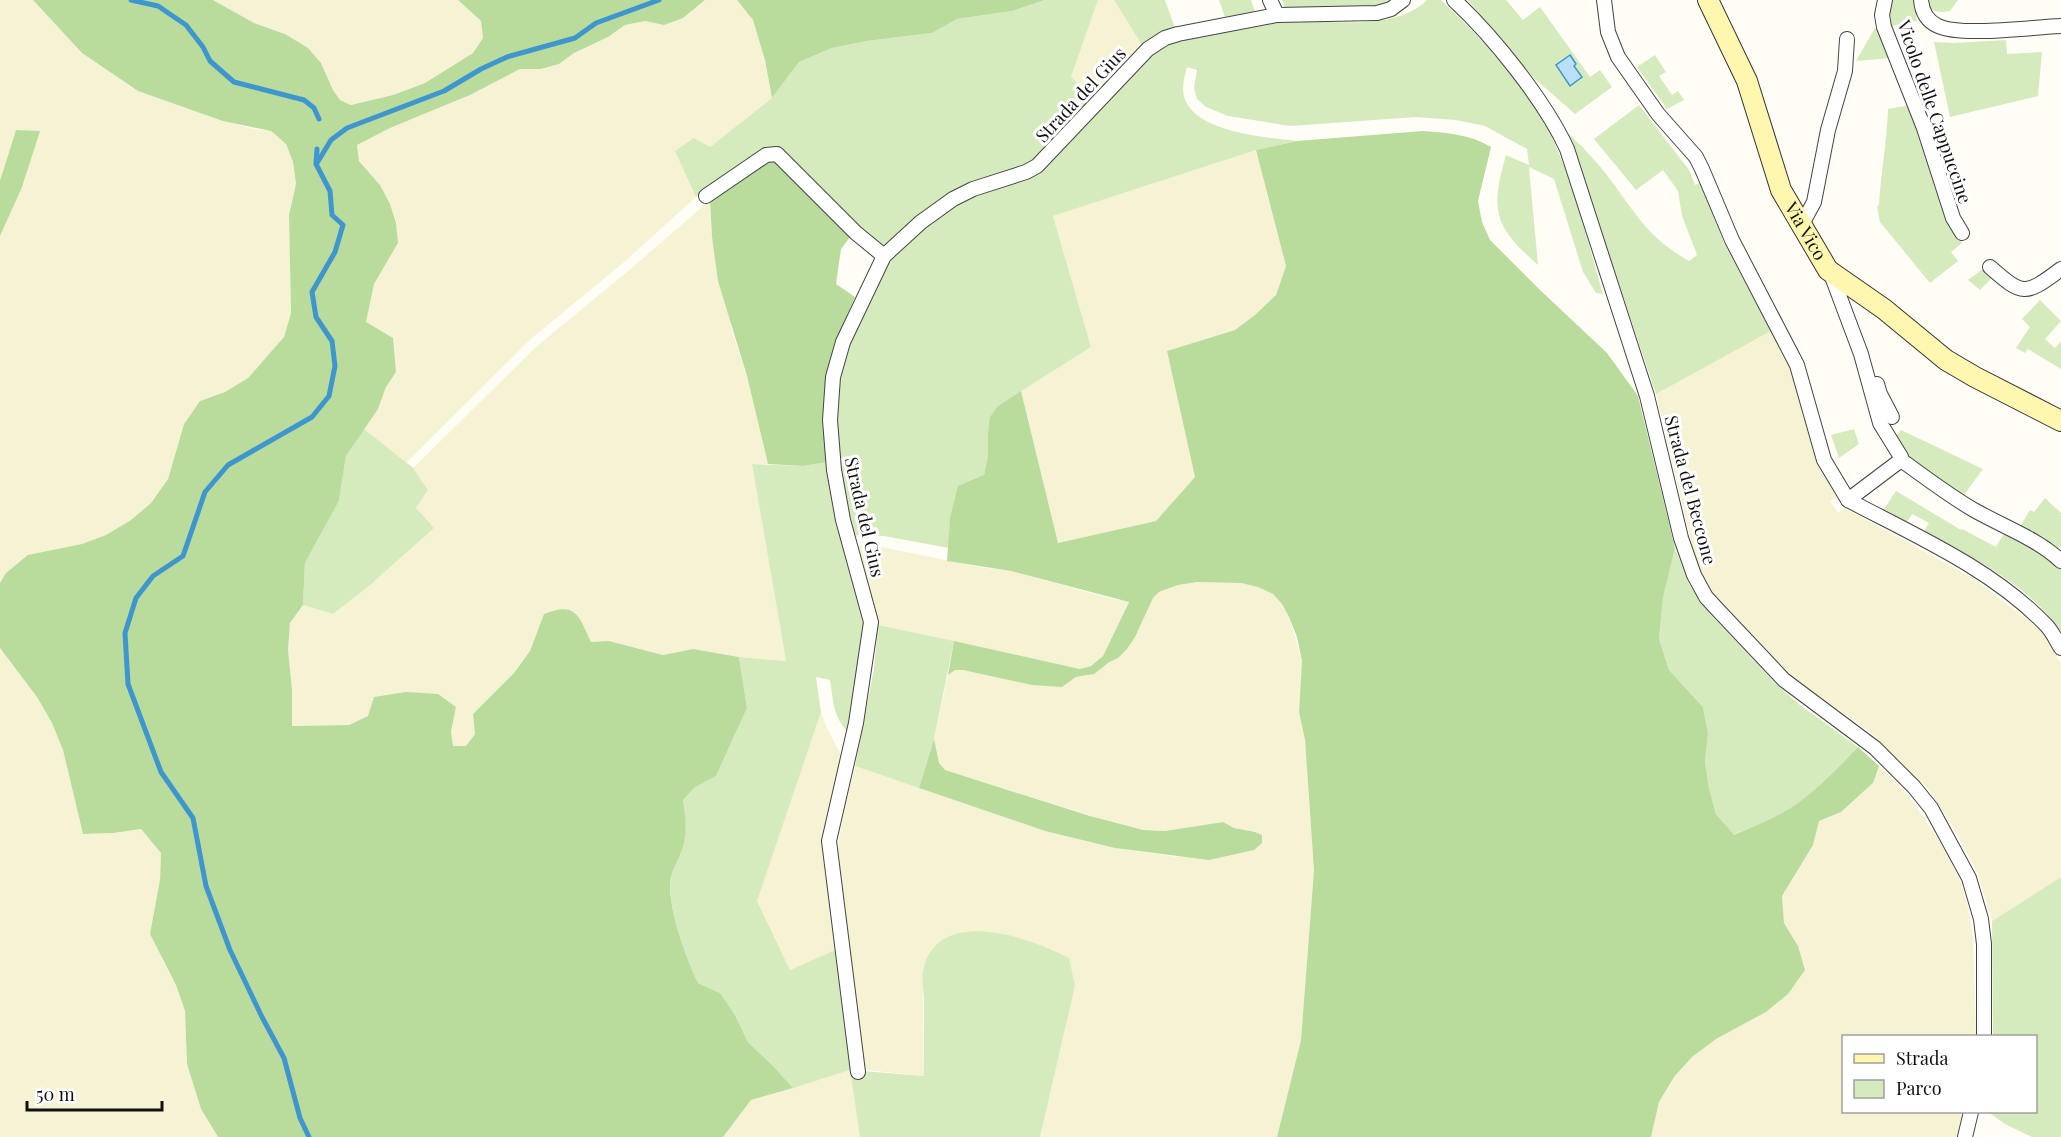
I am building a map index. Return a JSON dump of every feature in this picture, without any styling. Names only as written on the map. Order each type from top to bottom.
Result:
[{"type":"street","points":[[1270,0],[1276,15]]},
{"type":"street","name":"Strada del Gius","points":[[858,1072],[829,840],[856,723],[871,622],[838,493],[832,456],[830,420],[832,383],[843,342],[884,256],[921,222],[953,199],[973,189],[1026,172],[1037,166],[1156,43],[1178,34],[1276,15],[1377,14],[1391,9],[1403,0]]},
{"type":"street","name":"Strada del Beccone","points":[[1454,0],[1475,20],[1516,70],[1551,119],[1567,149],[1647,396],[1681,538],[1699,585],[1717,609],[1784,680],[1864,740],[1914,787],[1931,808],[1963,865],[1978,904],[1983,933],[1984,1035]]},
{"type":"street","points":[[1604,0],[1608,32],[1618,57],[1658,114],[1696,158],[1702,169],[1732,240],[1797,364],[1824,460],[1848,500],[1978,570],[2047,626],[2061,648]]},
{"type":"street","name":"Via Vico","points":[[1708,0],[1747,81],[1780,190],[1831,274],[1884,309],[1946,360],[2061,421]]},
{"type":"street","name":"Vicolo delle Cappuccine","points":[[1885,0],[1882,15],[1884,27],[1924,128],[1953,218],[1962,233]]},
{"type":"street","points":[[1921,0],[1924,12],[1930,21],[1952,30],[2061,26]]},
{"type":"street","points":[[1801,225],[1814,202],[1828,130],[1845,71],[1847,39]]},
{"type":"street","points":[[706,196],[766,155],[777,154],[856,233],[884,256]]},
{"type":"street","points":[[1990,267],[2014,287],[2022,290],[2037,287],[2061,269]]},
{"type":"street","points":[[1831,274],[1863,359],[1880,423],[1900,454],[1901,460],[1973,510],[2060,559]]},
{"type":"street","points":[[1863,359],[1873,370],[1880,394],[1892,417]]},
{"type":"street","points":[[1848,500],[1901,460]]},
{"type":"street","points":[[1965,1137],[1971,1113]]},
{"type":"shaded area","points":[[0,0],[33,0],[82,53],[138,91],[248,128],[271,131],[286,144],[293,162],[296,184],[289,215],[291,313],[284,337],[248,378],[225,392],[200,401],[184,424],[168,479],[151,503],[131,520],[106,535],[0,583]]},
{"type":"shaded area","points":[[213,0],[458,0],[481,21],[483,39],[473,53],[425,83],[393,95],[351,105],[340,100],[321,63],[285,34],[254,23]]},
{"type":"shaded area","points":[[705,0],[737,0],[753,20],[765,60],[772,98],[710,147],[676,151],[696,197],[623,263],[532,338],[406,463],[364,429],[378,409],[386,387],[396,372],[366,322],[374,284],[398,243],[380,185],[359,160],[357,145],[390,128],[470,95],[520,69],[541,69],[559,64],[574,53],[608,37],[625,25],[645,21],[664,25],[683,18]]},
{"type":"shaded area","points":[[1098,0],[1114,0],[1142,45],[1093,97],[1071,77]]},
{"type":"shaded area","points":[[1256,150],[1286,266],[1276,295],[1235,330],[1167,351],[1195,477],[1157,521],[1058,543],[1021,391],[1091,347],[1053,216]]},
{"type":"shaded area","points":[[710,200],[712,237],[733,334],[747,376],[768,464],[752,464],[786,661],[739,657],[693,649],[663,655],[609,641],[590,642],[583,624],[544,614],[530,651],[514,673],[473,714],[475,734],[466,746],[452,746],[451,732],[456,707],[368,716],[349,725],[291,726],[292,689],[288,650],[290,623],[303,605],[333,614],[369,586],[434,528],[416,508],[428,490],[413,468],[537,346]]},
{"type":"shaded area","points":[[1771,331],[1790,367],[1817,464],[1837,497],[1830,501],[1838,513],[1845,508],[1973,578],[2041,630],[2061,664],[2061,877],[1992,921],[1978,874],[1952,825],[1927,787],[1871,733],[1791,676],[1714,595],[1701,574],[1656,394]]},
{"type":"shaded area","points":[[856,545],[877,546],[979,567],[1011,571],[1113,599],[1129,601],[1103,656],[1091,666],[1081,669],[878,625]]},
{"type":"shaded area","points":[[1197,582],[1241,583],[1273,594],[1289,617],[1302,661],[1299,712],[1305,740],[1314,870],[1301,1040],[1277,1137],[1040,1137],[1075,986],[1053,950],[1029,942],[923,967],[924,1076],[865,1070],[838,848],[855,766],[1045,831],[1115,848],[1177,857],[1255,832],[1234,828],[1223,822],[1165,831],[1124,826],[945,770],[939,763],[936,752],[934,739],[948,675],[955,670],[1062,687],[1076,677],[1086,676],[1118,658],[1153,598],[1159,592],[1178,585]]},
{"type":"shaded area","points":[[0,648],[37,697],[52,723],[63,750],[83,834],[141,829],[161,853],[162,959],[176,985],[185,1011],[187,1064],[201,1109],[218,1137],[0,1137]]},
{"type":"shaded area","points":[[821,712],[841,755],[823,834],[822,850],[835,950],[790,970],[756,901]]},
{"type":"shaded area","points":[[1879,766],[1914,803],[1942,845],[1959,878],[1968,907],[1973,936],[1976,1035],[1842,1035],[1842,1113],[1963,1113],[1958,1137],[1651,1137],[1659,1102],[1674,1077],[1692,1057],[1716,1039],[1766,1012],[1798,946],[1784,923],[1782,896],[1813,845],[1819,821],[1841,812],[1873,783]]},
{"type":"shaded area","points":[[850,1070],[860,1137],[723,1137],[751,1100]]},
{"type":"green space","points":[[33,0],[213,0],[254,23],[285,34],[308,48],[321,63],[340,100],[351,105],[393,95],[425,83],[473,53],[483,38],[481,21],[458,0],[705,0],[683,18],[664,25],[645,21],[625,25],[608,37],[574,53],[559,64],[541,69],[520,69],[470,95],[390,128],[357,145],[359,161],[380,185],[390,204],[396,223],[398,243],[374,284],[366,322],[393,338],[396,372],[386,387],[378,409],[346,456],[339,501],[305,563],[303,605],[290,623],[288,650],[292,689],[292,726],[349,725],[368,716],[374,697],[406,692],[438,694],[456,707],[451,732],[453,746],[466,746],[475,734],[473,714],[514,673],[530,651],[544,614],[555,610],[570,610],[575,613],[591,642],[609,641],[663,655],[693,649],[739,657],[747,708],[716,776],[694,788],[683,800],[685,835],[683,848],[670,881],[670,893],[679,933],[698,983],[720,993],[735,1015],[748,1042],[793,1088],[751,1100],[723,1137],[218,1137],[201,1109],[187,1064],[185,1011],[176,985],[150,934],[160,880],[161,853],[141,829],[83,834],[63,750],[52,723],[37,697],[0,648],[0,583],[6,573],[28,555],[82,544],[106,535],[131,520],[151,503],[168,479],[184,424],[200,401],[225,392],[248,378],[284,337],[291,313],[289,215],[296,184],[293,162],[286,144],[271,131],[223,121],[138,91],[82,53]]},
{"type":"green space","points":[[737,0],[1045,0],[1012,11],[957,19],[932,33],[832,48],[799,62],[772,98],[765,60],[753,20]]},
{"type":"green space","points":[[1045,0],[1098,0],[1071,77],[1093,97],[1036,159],[1024,166],[951,192],[884,248],[859,227],[780,149],[761,151],[753,155],[696,197],[675,151],[694,138],[710,147],[772,98],[799,62],[832,48],[932,33],[957,19],[1012,11]]},
{"type":"green space","points":[[1114,0],[1165,0],[1175,28],[1158,34],[1142,45]]},
{"type":"green space","points":[[1219,0],[1251,0],[1255,12],[1225,17]]},
{"type":"green space","points":[[1282,0],[1391,0],[1377,7],[1285,8]]},
{"type":"green space","points":[[1427,0],[1441,0],[1473,31],[1504,66],[1544,123],[1569,179],[1603,294],[1596,293],[1583,272],[1554,179],[1529,167],[1538,265],[1504,228],[1497,204],[1506,155],[1529,165],[1527,149],[1485,126],[1456,120],[1416,117],[1290,126],[1228,116],[1206,107],[1197,99],[1194,88],[1197,70],[1187,67],[1183,88],[1185,100],[1204,120],[1252,135],[1297,141],[1256,150],[1053,216],[1091,347],[998,406],[988,433],[988,455],[984,475],[950,518],[949,548],[884,536],[853,535],[841,482],[836,423],[839,385],[847,350],[868,302],[896,254],[925,227],[957,203],[1037,174],[1152,55],[1164,47],[1185,39],[1271,23],[1377,21],[1412,11]]},
{"type":"green space","points":[[1467,0],[1506,0],[1523,20],[1540,7],[1590,77],[1600,70],[1612,87],[1575,114],[1527,72]]},
{"type":"green space","points":[[1893,0],[1913,0],[1917,21],[1891,26],[1890,11]]},
{"type":"green space","points":[[1928,0],[1958,0],[1950,11],[1942,12],[1933,10]]},
{"type":"green space","points":[[1875,28],[1882,31],[1892,58],[1856,61]]},
{"type":"green space","points":[[2006,40],[2007,54],[2042,52],[2038,96],[1950,117],[1934,42]]},
{"type":"green space","points":[[1655,55],[1666,72],[1659,76],[1672,95],[1678,91],[1684,100],[1667,109],[1637,67]]},
{"type":"green space","points":[[1639,105],[1689,170],[1695,185],[1700,183],[1724,243],[1771,331],[1656,394],[1568,133],[1586,150],[1654,235],[1689,261],[1697,255],[1682,216],[1678,191],[1663,170],[1636,190],[1594,139]]},
{"type":"green space","points":[[1910,105],[1948,221],[1962,243],[1951,252],[1958,261],[1930,283],[1880,222],[1877,206],[1888,109]]},
{"type":"green space","points":[[16,130],[40,131],[22,187],[0,236],[0,181]]},
{"type":"green space","points":[[1423,131],[1467,137],[1491,147],[1478,201],[1482,222],[1490,240],[1607,353],[1638,396],[1675,548],[1663,598],[1659,639],[1669,670],[1703,707],[1708,733],[1705,762],[1716,814],[1734,835],[1791,808],[1822,783],[1858,747],[1879,766],[1873,783],[1841,812],[1819,821],[1813,845],[1782,896],[1784,923],[1798,946],[1805,970],[1788,994],[1766,1012],[1716,1039],[1692,1057],[1674,1077],[1659,1102],[1651,1137],[1277,1137],[1301,1040],[1314,870],[1305,740],[1299,712],[1302,661],[1297,637],[1289,617],[1273,594],[1241,583],[1197,582],[1178,585],[1159,592],[1153,598],[1135,637],[1118,658],[1094,674],[1076,677],[1062,687],[1032,685],[963,670],[955,670],[948,675],[954,641],[1080,669],[1091,666],[1103,656],[1129,602],[1011,571],[947,561],[950,518],[958,486],[984,475],[988,455],[990,417],[998,406],[1021,391],[1058,543],[1156,521],[1195,477],[1167,351],[1235,330],[1276,295],[1286,266],[1256,150],[1297,141]]},
{"type":"green space","points":[[773,159],[851,236],[841,249],[836,284],[855,297],[838,339],[828,377],[824,416],[827,462],[803,466],[768,464],[747,376],[718,281],[712,237],[710,200]]},
{"type":"green space","points":[[1983,269],[1993,277],[1980,290],[1968,280]]},
{"type":"green space","points":[[2040,300],[2061,321],[2045,339],[2055,348],[2061,341],[2061,369],[2028,349],[2025,353],[2016,348],[2030,327],[2022,319]]},
{"type":"green space","points":[[364,429],[413,468],[428,490],[416,508],[434,528],[369,586],[333,614],[303,605],[305,563],[339,501],[346,456]]},
{"type":"green space","points":[[1854,429],[1859,444],[1839,458],[1831,435]]},
{"type":"green space","points":[[1901,430],[1983,469],[1963,496],[1916,465],[1894,438]]},
{"type":"green space","points":[[827,462],[867,623],[847,731],[836,713],[830,680],[816,677],[821,712],[757,901],[790,970],[835,950],[850,1070],[793,1088],[748,1042],[735,1015],[720,993],[698,983],[675,920],[670,881],[685,835],[683,800],[694,788],[716,776],[747,708],[739,657],[786,661],[752,464],[803,466]]},
{"type":"green space","points":[[1896,491],[1961,530],[1996,547],[2005,532],[2036,548],[2061,566],[2061,632],[2034,600],[2017,587],[1980,562],[1924,531],[1929,523],[1912,514],[1907,522],[1884,509]]},
{"type":"green space","points":[[2045,498],[2061,513],[2061,546],[2056,551],[2018,530],[2030,510],[2034,512]]},
{"type":"green space","points":[[1675,548],[1689,584],[1711,615],[1778,686],[1858,747],[1822,784],[1791,808],[1733,835],[1716,814],[1709,788],[1705,762],[1708,733],[1703,707],[1669,670],[1659,639],[1663,598]]},
{"type":"green space","points":[[878,625],[954,641],[934,739],[919,788],[855,766],[874,669]]},
{"type":"green space","points":[[934,739],[939,763],[945,770],[1090,816],[1143,830],[1165,831],[1223,822],[1234,828],[1262,835],[1262,843],[1254,850],[1209,860],[1115,848],[1045,831],[919,788]]},
{"type":"green space","points":[[2061,877],[2061,1137],[2032,1137],[2005,1124],[1989,1113],[2037,1113],[2037,1035],[1993,1035],[1992,921]]},
{"type":"green space","points":[[968,932],[989,932],[1033,942],[1069,958],[1075,986],[1040,1137],[860,1137],[850,1070],[924,1076],[923,970],[934,948],[949,937]]},
{"type":"water","points":[[1570,55],[1582,77],[1570,86],[1556,65]]},
{"type":"waterway","points":[[131,0],[158,6],[186,25],[203,47],[210,61],[234,82],[304,100],[314,108],[319,119]]},
{"type":"waterway","points":[[317,163],[331,140],[347,128],[444,91],[507,57],[575,38],[596,23],[659,0]]},
{"type":"waterway","points":[[309,1137],[300,1118],[284,1058],[230,950],[206,886],[193,818],[161,772],[128,684],[125,633],[136,598],[153,576],[183,556],[205,492],[228,465],[312,417],[329,396],[335,366],[332,341],[316,317],[312,292],[335,252],[343,225],[332,215],[330,191],[316,164],[317,149]]}]
